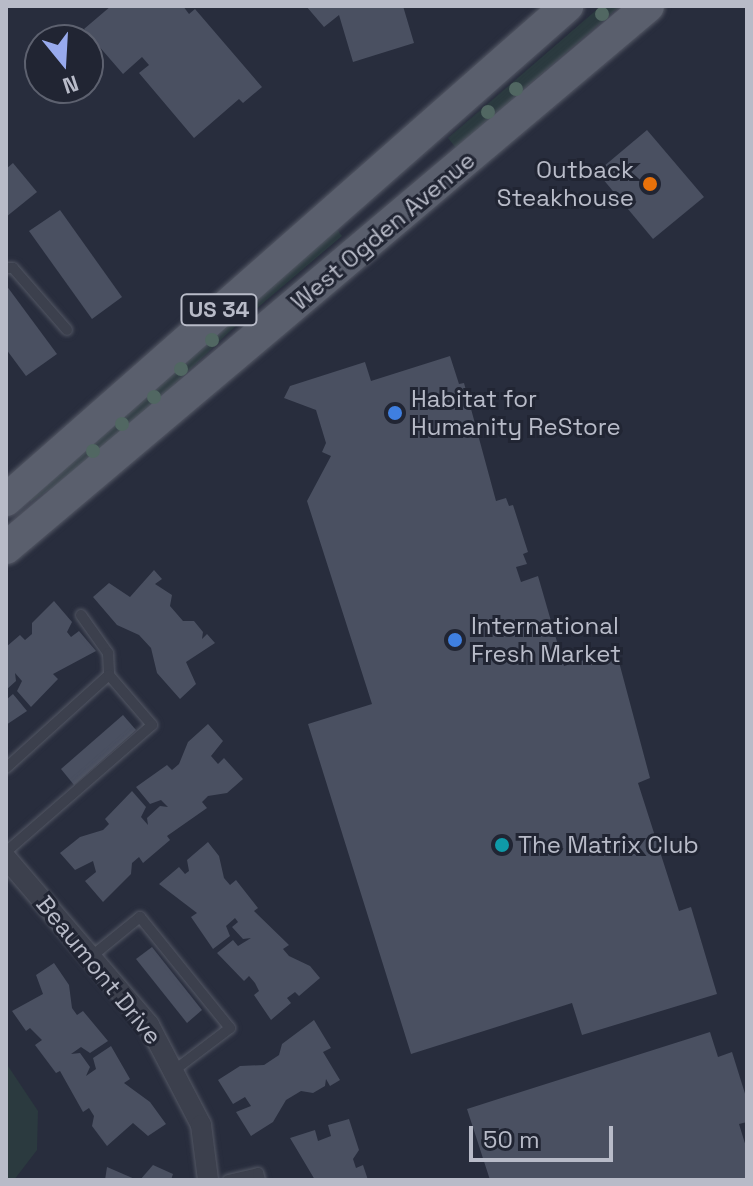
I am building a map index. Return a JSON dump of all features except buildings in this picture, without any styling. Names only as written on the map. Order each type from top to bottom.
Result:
[{"type":"main road","name":"West Ogden Avenue","points":[[6,500],[567,6]]},
{"type":"main road","name":"West Ogden Avenue","points":[[6,548],[648,6]]},
{"type":"street","name":"Beaumont Drive","points":[[6,855],[149,1025],[176,1069],[201,1125],[208,1180]]},
{"type":"lane","points":[[6,268],[13,268],[67,330]]},
{"type":"lane","points":[[6,855],[152,725],[109,675],[108,653],[81,615]]},
{"type":"lane","points":[[6,768],[109,675]]},
{"type":"lane","points":[[92,956],[140,917],[230,1028],[176,1069]]},
{"type":"lane","points":[[228,1180],[258,1173],[260,1180]]},
{"type":"shaded area","points":[[601,6],[620,6],[456,148],[448,138]]},
{"type":"shaded area","points":[[333,224],[342,236],[229,332],[101,455],[31,502],[29,496]]},
{"type":"shaded area","points":[[6,1063],[38,1111],[37,1150],[14,1180],[6,1180]]},
{"type":"place","name":"Outback Steakhouse","points":[[650,184]]},
{"type":"place","name":"Habitat for Humanity ReStore","points":[[395,413]]},
{"type":"place","name":"International Fresh Market","points":[[455,640]]},
{"type":"place","name":"The Matrix Club","points":[[502,845]]}]
